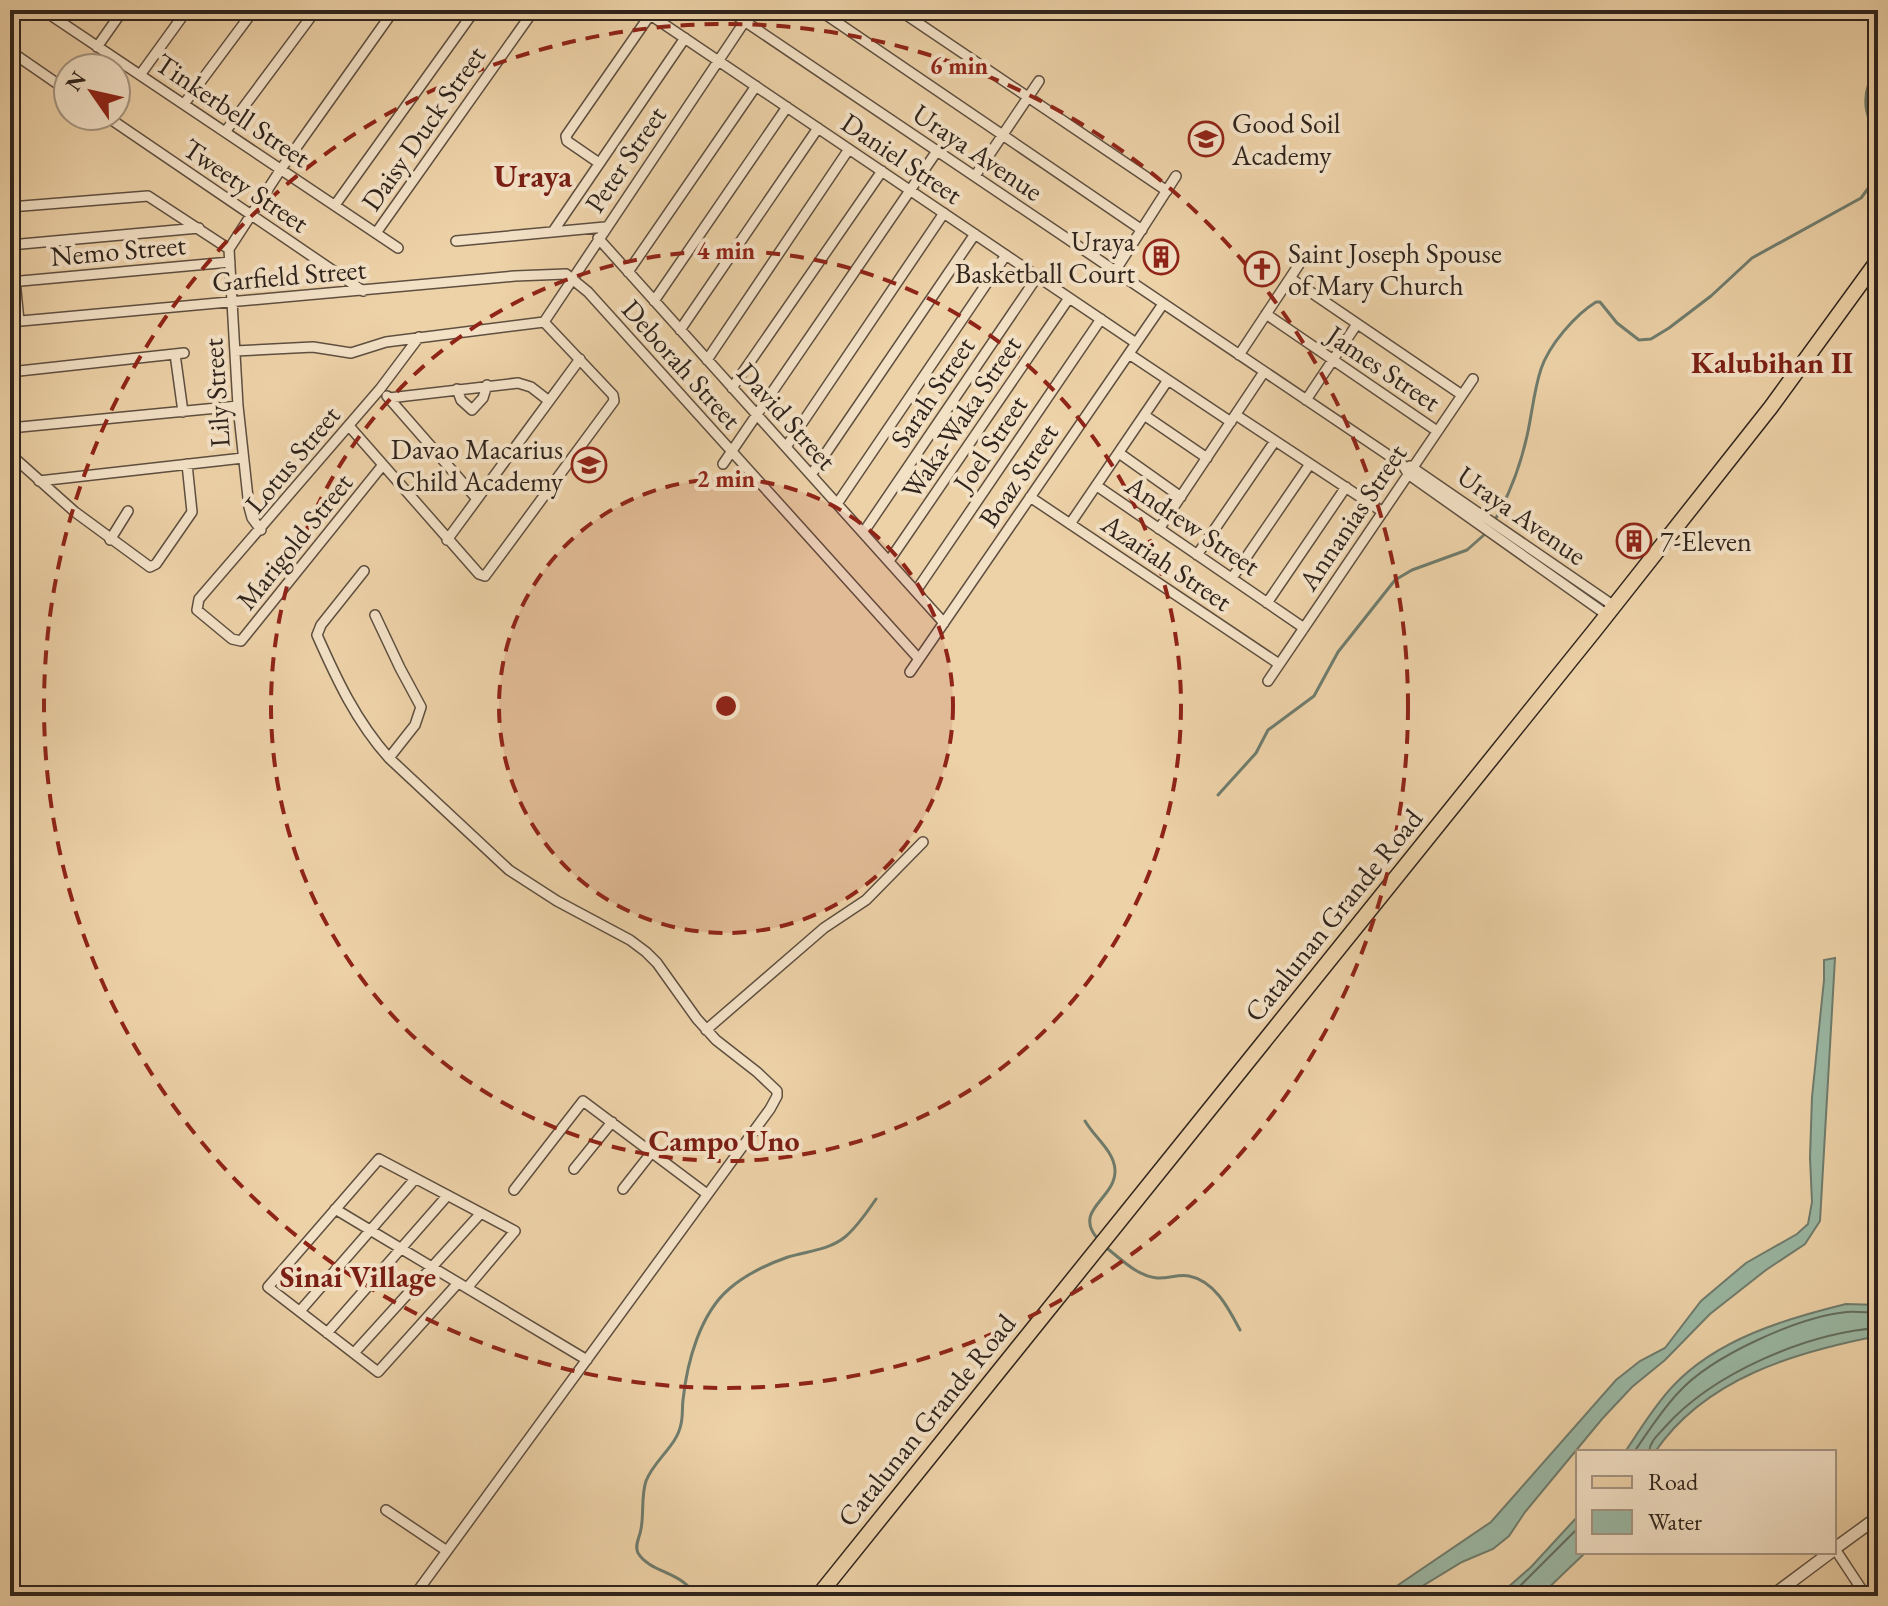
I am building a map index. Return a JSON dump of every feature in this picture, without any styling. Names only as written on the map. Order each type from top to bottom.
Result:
[{"type":"main road","name":"Catalunan Grande Road","points":[[818,1596],[1611,610],[1771,407],[1878,260]]},
{"type":"street","name":"Tinkerbell Street","points":[[43,10],[398,248]]},
{"type":"street","points":[[97,47],[123,10]]},
{"type":"street","points":[[140,75],[187,10]]},
{"type":"street","points":[[184,104],[254,10]]},
{"type":"street","points":[[225,132],[316,10]]},
{"type":"street","points":[[10,207],[148,196],[229,249],[281,169],[394,10]]},
{"type":"street","name":"Daisy Duck Street","points":[[335,205],[475,10]]},
{"type":"street","name":"Daisy Duck Street","points":[[376,233],[534,10]]},
{"type":"street","name":"Uraya Avenue","points":[[728,10],[1408,468],[1524,550],[1573,591],[1611,610]]},
{"type":"street","points":[[819,10],[1142,230]]},
{"type":"street","points":[[899,10],[1167,191]]},
{"type":"street","points":[[599,163],[566,137],[647,12]]},
{"type":"street","name":"Daniel Street","points":[[647,12],[1136,343]]},
{"type":"street","name":"Peter Street","points":[[544,322],[745,21]]},
{"type":"street","points":[[554,230],[685,38]]},
{"type":"street","points":[[10,51],[52,80]]},
{"type":"street","points":[[975,176],[1039,81]]},
{"type":"street","points":[[628,272],[756,86]]},
{"type":"street","points":[[654,301],[787,107]]},
{"type":"street","points":[[680,330],[818,128]]},
{"type":"street","name":"Tweety Street","points":[[129,132],[363,291]]},
{"type":"street","points":[[707,360],[849,149]]},
{"type":"street","points":[[723,464],[937,151]]},
{"type":"street","points":[[732,388],[882,171]]},
{"type":"street","points":[[1115,271],[1176,176]]},
{"type":"street","points":[[786,447],[944,213]]},
{"type":"street","points":[[456,241],[605,227]]},
{"type":"street","points":[[11,245],[199,228]]},
{"type":"street","points":[[10,230],[14,321]]},
{"type":"street","points":[[811,475],[975,234]]},
{"type":"street","name":"David Street","points":[[598,238],[944,623]]},
{"type":"street","name":"Lily Street","points":[[229,249],[243,458],[250,513],[261,530]]},
{"type":"street","points":[[837,504],[1006,255]]},
{"type":"street","points":[[1239,355],[1302,260]]},
{"type":"street","name":"Nemo Street","points":[[13,282],[230,262]]},
{"type":"street","name":"Garfield Street","points":[[14,321],[557,273],[572,277]]},
{"type":"street","name":"Deborah Street","points":[[572,277],[919,659]]},
{"type":"street","name":"Sarah Street","points":[[863,533],[1037,277]]},
{"type":"street","points":[[1290,278],[1462,395]]},
{"type":"street","name":"Waka-Waka Street","points":[[889,561],[1069,298]]},
{"type":"street","name":"Boaz Street","points":[[910,672],[1163,304]]},
{"type":"street","name":"James Street","points":[[1266,314],[1437,431]]},
{"type":"street","name":"Joel Street","points":[[916,591],[1101,319]]},
{"type":"street","points":[[235,351],[313,347],[351,353],[386,342],[544,322],[615,399],[485,576],[479,574],[447,540],[349,426]]},
{"type":"street","points":[[1306,400],[1357,324]]},
{"type":"street","name":"Lotus Street","points":[[196,606],[380,389],[419,337]]},
{"type":"street","points":[[10,372],[179,354],[183,412]]},
{"type":"street","points":[[1129,354],[1233,419],[1275,441],[1383,512]]},
{"type":"street","points":[[447,540],[580,359]]},
{"type":"street","points":[[1159,529],[1264,372]]},
{"type":"street","name":"Annanias Street","points":[[1268,681],[1383,512],[1408,468],[1473,379]]},
{"type":"street","points":[[1070,524],[1168,380]]},
{"type":"street","points":[[389,398],[487,385],[524,384],[549,401]]},
{"type":"street","points":[[472,410],[483,398],[487,385]]},
{"type":"street","points":[[380,389],[477,499]]},
{"type":"street","points":[[457,389],[461,400],[472,410],[473,422]]},
{"type":"street","points":[[10,428],[238,406]]},
{"type":"street","points":[[1144,415],[1207,458]]},
{"type":"street","points":[[1197,555],[1275,441]]},
{"type":"street","points":[[1119,453],[1181,497]]},
{"type":"street","points":[[10,454],[110,540],[145,566],[153,567],[192,512],[187,464]]},
{"type":"street","points":[[39,481],[243,458]]},
{"type":"street","points":[[1232,578],[1310,464]]},
{"type":"street","name":"Marigold Street","points":[[196,606],[238,642],[243,639],[382,466]]},
{"type":"street","name":"Andrew Street","points":[[1097,486],[1304,628]]},
{"type":"street","points":[[1267,603],[1346,487]]},
{"type":"street","name":"Azariah Street","points":[[1030,497],[1279,664]]},
{"type":"street","points":[[110,540],[128,511]]},
{"type":"street","name":"Uraya Avenue","points":[[1524,550],[1580,582],[1611,610]]},
{"type":"street","points":[[364,571],[321,625],[317,635],[355,714],[389,758],[509,870],[646,952],[706,1030],[777,1091],[777,1096],[707,1194],[414,1596]]},
{"type":"street","points":[[1573,591],[1580,582]]},
{"type":"street","points":[[375,615],[421,707],[415,725],[389,758]]},
{"type":"street","points":[[706,1030],[824,928],[866,900],[923,842]]},
{"type":"street","points":[[514,1190],[583,1101],[707,1194]]},
{"type":"street","points":[[574,1169],[612,1122]]},
{"type":"street","points":[[623,1189],[652,1152]]},
{"type":"street","points":[[379,1159],[447,1196],[515,1231],[378,1372],[268,1287],[379,1159]]},
{"type":"street","points":[[300,1311],[415,1179]]},
{"type":"street","points":[[327,1333],[447,1196]]},
{"type":"street","points":[[335,1209],[587,1360]]},
{"type":"street","points":[[354,1353],[481,1213]]},
{"type":"street","points":[[386,1510],[447,1551]]},
{"type":"street","points":[[1836,1548],[1878,1517]]},
{"type":"street","points":[[1778,1594],[1828,1554]]},
{"type":"street","points":[[1836,1554],[1866,1596]]},
{"type":"street","points":[[10,1591],[16,1596]]},
{"type":"water","points":[[1835,958],[1820,1221],[1805,1244],[1710,1314],[1665,1360],[1632,1387],[1576,1450],[1509,1536],[1493,1549],[1462,1562],[1406,1596],[1382,1596],[1491,1522],[1616,1380],[1640,1361],[1665,1348],[1701,1301],[1746,1263],[1797,1234],[1808,1224],[1812,1202],[1812,1097],[1824,960]]},
{"type":"water","points":[[1846,1304],[1878,1305],[1878,1336],[1816,1350],[1754,1372],[1699,1405],[1657,1450],[1626,1450],[1673,1386],[1710,1355],[1753,1333]]},
{"type":"water","points":[[1576,1518],[1576,1554],[1584,1554],[1540,1596],[1498,1596],[1531,1567]]},
{"type":"waterway","points":[[1878,78],[1869,83],[1866,104],[1868,117],[1878,136]]},
{"type":"waterway","points":[[1496,518],[1522,457],[1541,369],[1556,341],[1580,315],[1600,302],[1617,323],[1639,340],[1651,339],[1711,296],[1752,258],[1861,198],[1878,175]]},
{"type":"waterway","points":[[1218,795],[1256,753],[1268,730],[1314,696],[1338,652],[1395,580],[1412,570],[1467,550],[1485,534]]},
{"type":"waterway","points":[[1085,1121],[1108,1151],[1115,1170],[1109,1189],[1092,1211],[1091,1228],[1097,1238]]},
{"type":"waterway","points":[[695,1596],[683,1582],[643,1560],[637,1547],[646,1481],[679,1432],[688,1370],[703,1325],[719,1299],[735,1284],[773,1263],[839,1241],[862,1219],[876,1199]]},
{"type":"waterway","points":[[1108,1249],[1150,1277],[1189,1276],[1198,1279],[1220,1297],[1240,1330]]},
{"type":"place","name":"Good Soil Academy","points":[[1206,139]]},
{"type":"place","name":"Uraya Basketball Court","points":[[1161,257]]},
{"type":"place","name":"Saint Joseph Spouse of Mary Church","points":[[1262,269]]},
{"type":"place","name":"Davao Macarius Child Academy","points":[[589,465]]},
{"type":"place","name":"7-Eleven","points":[[1634,541]]},
{"type":"district","name":"Uraya","points":[[533,176]]},
{"type":"district","name":"Kalubihan II","points":[[1772,363]]},
{"type":"district","name":"Campo Uno","points":[[724,1141]]},
{"type":"district","name":"Sinai Village","points":[[358,1277]]}]
